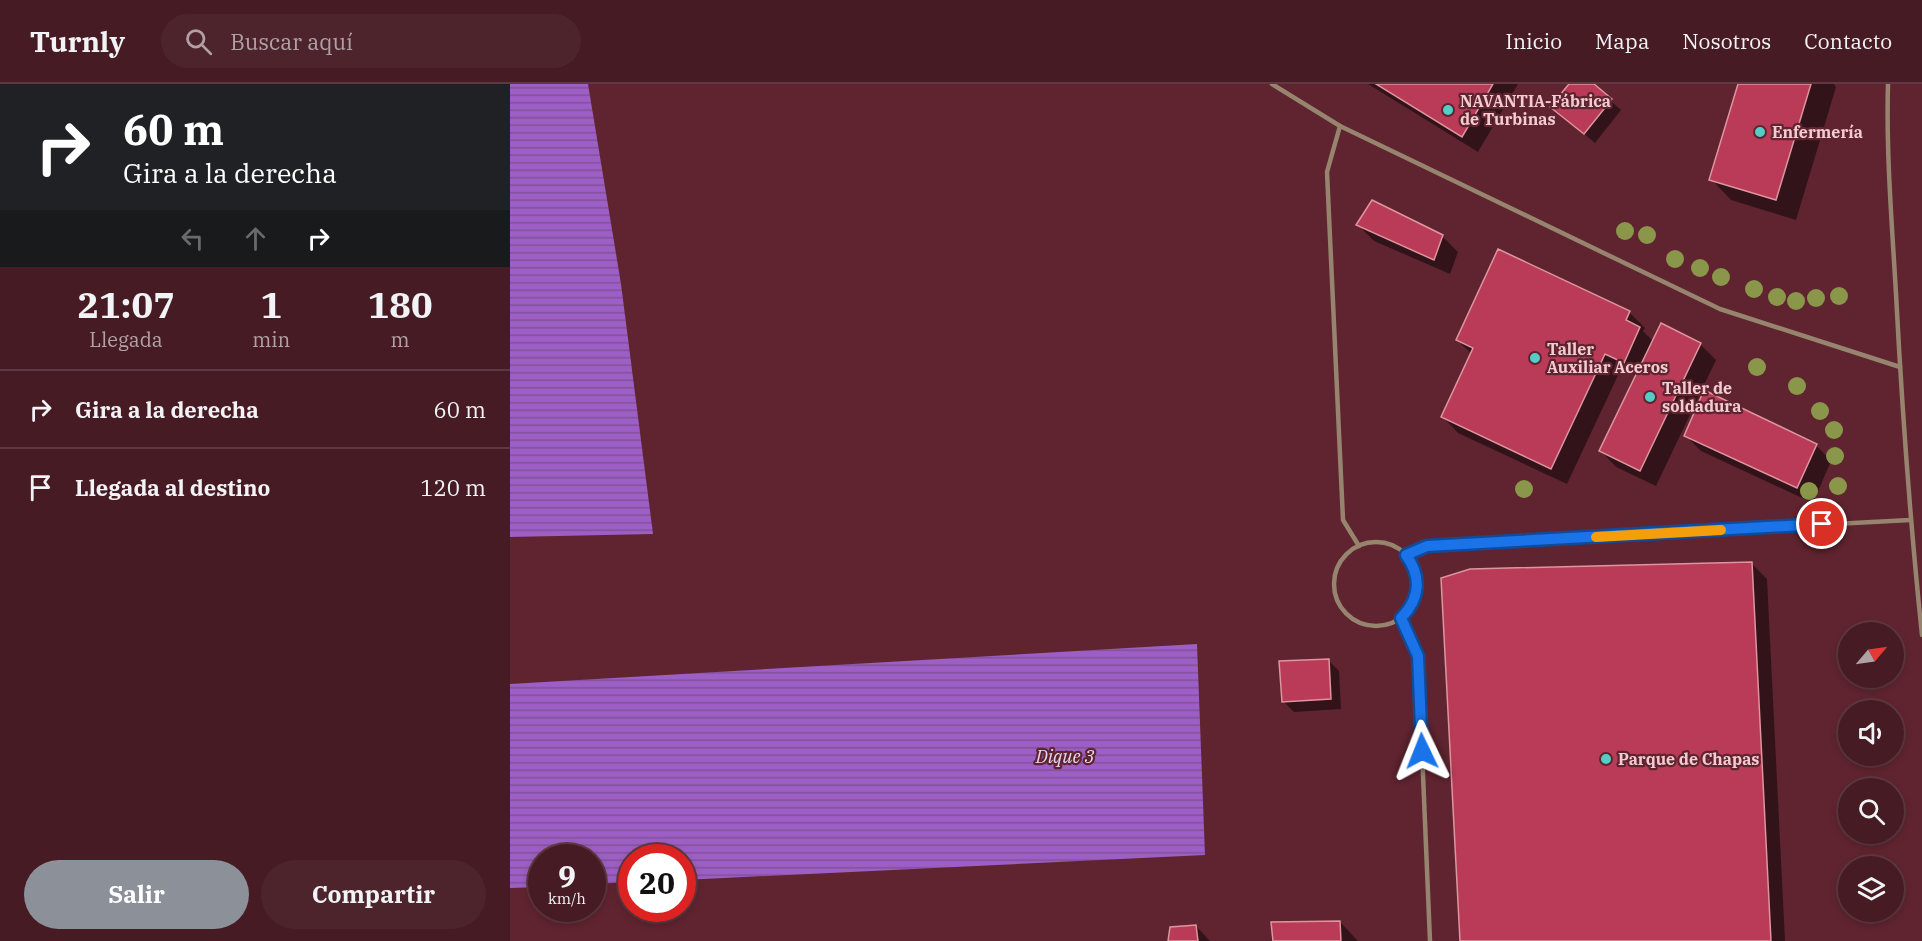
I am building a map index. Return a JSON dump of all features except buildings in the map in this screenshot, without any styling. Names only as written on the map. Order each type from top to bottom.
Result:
[{"type":"lane","points":[[1272,84],[1340,126],[1720,309],[1900,367]]},
{"type":"lane","points":[[1888,84],[1887,129],[1900,367],[1910,520],[1922,635]]},
{"type":"lane","points":[[1340,126],[1327,172],[1343,520],[1359,546]]},
{"type":"lane","points":[[1406,555],[1427,546],[1910,520]]},
{"type":"lane","points":[[1384,543],[1406,555],[1417,576],[1417,588],[1415,599],[1401,618],[1390,624],[1364,625],[1343,611],[1334,587],[1335,575],[1340,563],[1348,553],[1359,546],[1384,543]]},
{"type":"lane","points":[[1401,618],[1418,656],[1430,941]]},
{"type":"water","points":[[510,84],[588,84],[621,284],[653,534],[510,537]]},
{"type":"water","name":"Dique 3","points":[[1197,644],[1205,855],[696,879],[696,844],[618,844],[618,883],[606,883],[606,844],[528,844],[528,887],[510,888],[510,684]]},
{"type":"slow traffic","points":[[1596,537],[1721,530]]},
{"type":"place","name":"NAVANTIA-Fábrica de Turbinas","points":[[1448,110]]},
{"type":"place","name":"Enfermería","points":[[1760,132]]},
{"type":"place","name":"Taller Auxiliar Aceros","points":[[1535,358]]},
{"type":"place","name":"Taller de soldadura","points":[[1650,397]]},
{"type":"place","name":"Parque de Chapas","points":[[1606,759]]},
{"type":"route","points":[[1422,751],[1418,656],[1401,618],[1415,599],[1417,588],[1417,576],[1406,555],[1427,546],[1822,524]]}]
